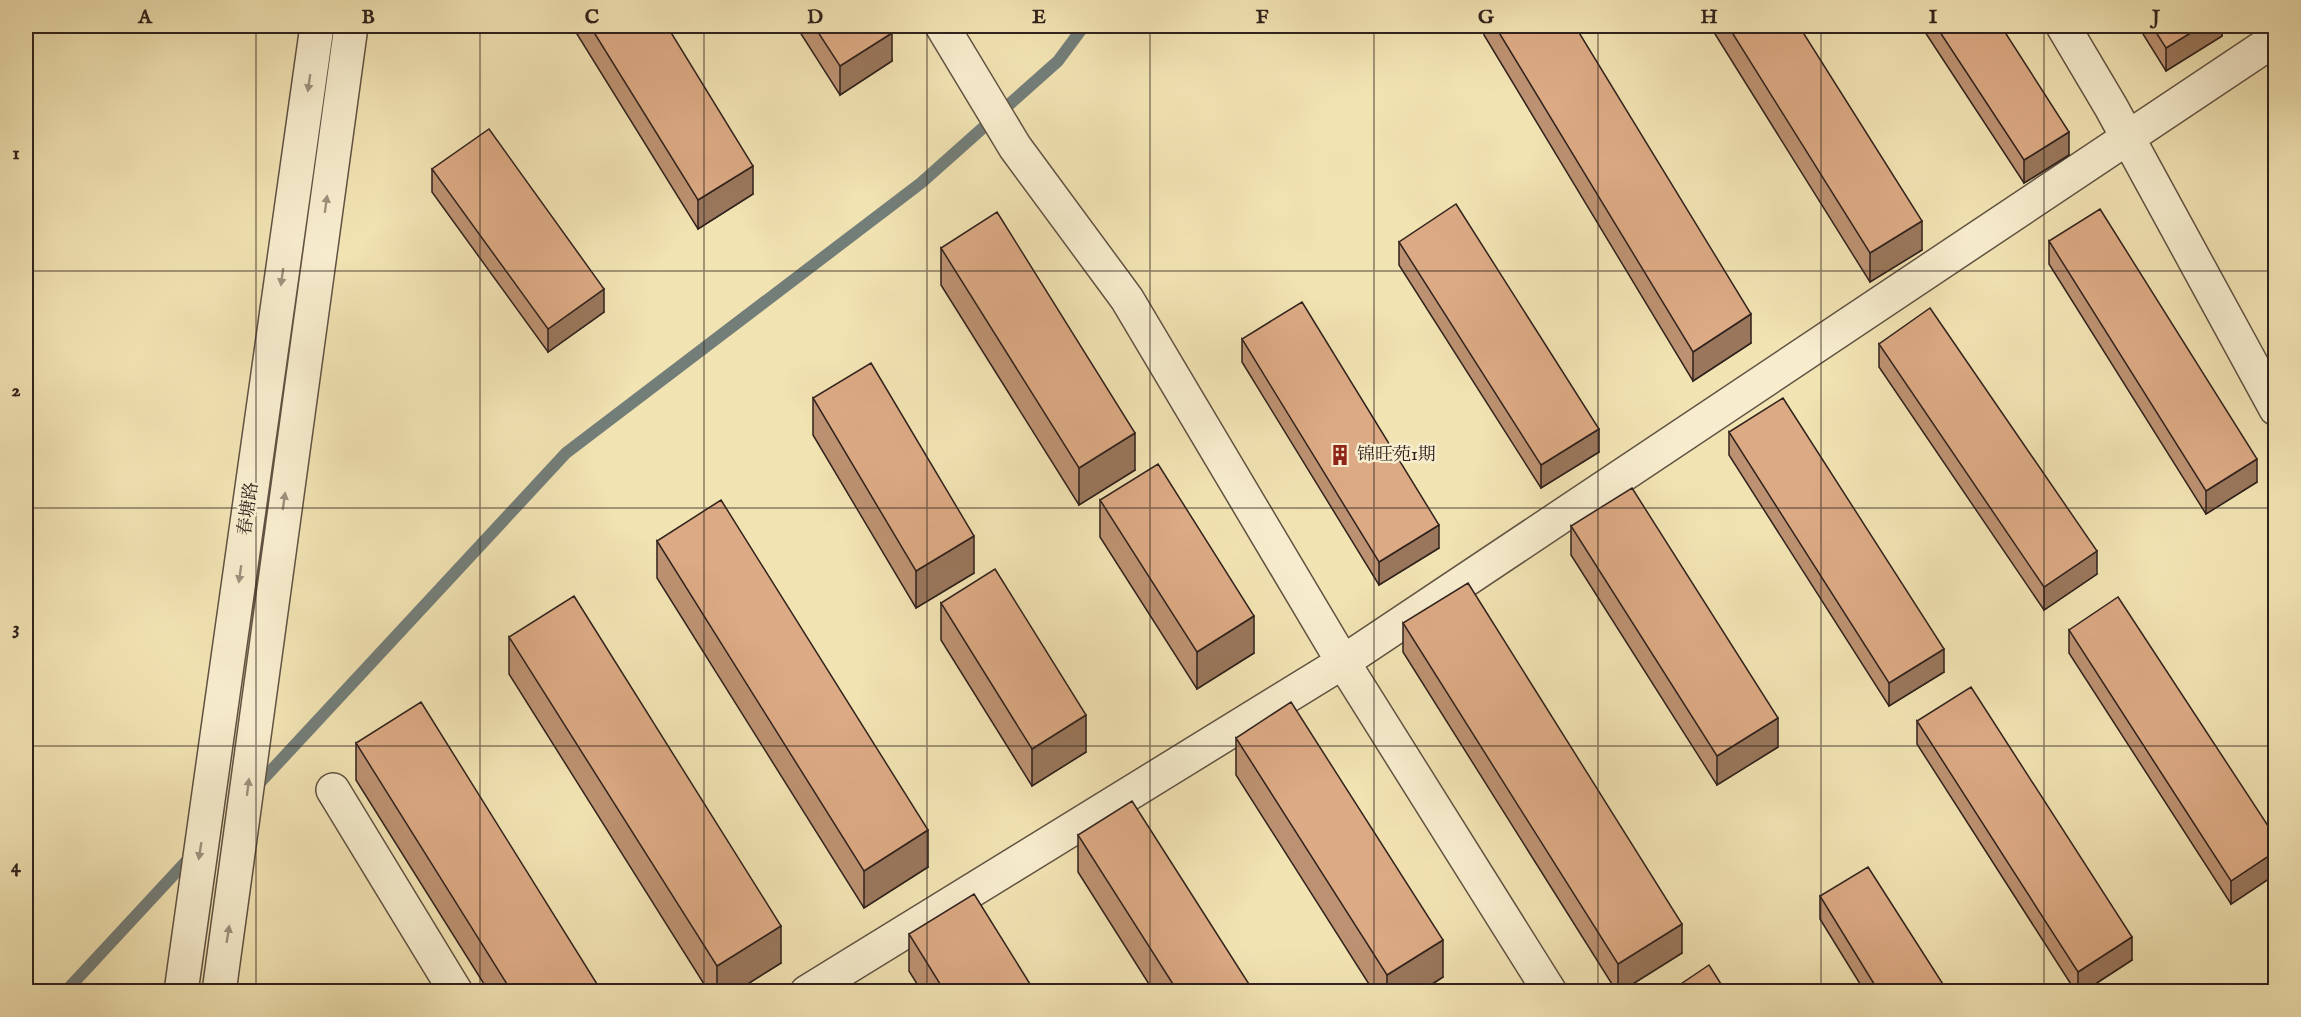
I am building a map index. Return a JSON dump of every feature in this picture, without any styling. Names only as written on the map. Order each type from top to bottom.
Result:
[{"type":"street","name":"春塘路","points":[[181,992],[317,26]]},
{"type":"street","name":"春塘路","points":[[219,992],[241,845],[279,535],[351,26]]},
{"type":"street","points":[[942,26],[1015,147],[1127,299],[1343,662],[1550,992]]},
{"type":"street","points":[[2063,26],[2128,137],[2276,409]]},
{"type":"street","points":[[807,992],[1343,662],[2268,44],[2276,43]]},
{"type":"street","points":[[333,790],[456,992]]},
{"type":"building","points":[[590,26],[667,26],[753,166],[698,200]]},
{"type":"building","points":[[814,26],[887,26],[892,33],[840,66]]},
{"type":"building","points":[[1495,26],[1575,26],[1751,314],[1693,352]]},
{"type":"building","points":[[1728,26],[1799,26],[1922,221],[1870,253]]},
{"type":"building","points":[[1936,26],[2001,26],[2069,132],[2024,160]]},
{"type":"building","points":[[2152,26],[2202,26],[2166,48]]},
{"type":"building","points":[[489,129],[604,289],[548,329],[432,169]]},
{"type":"building","points":[[1456,204],[1599,429],[1541,465],[1399,242]]},
{"type":"building","points":[[2100,209],[2257,459],[2206,491],[2049,241]]},
{"type":"building","points":[[997,212],[1135,433],[1079,468],[941,248]]},
{"type":"building","name":"锦旺苑1期","points":[[1302,302],[1439,525],[1379,562],[1242,339]]},
{"type":"building","points":[[1930,308],[2097,551],[2044,587],[1879,344]]},
{"type":"building","points":[[871,363],[974,536],[916,571],[813,398]]},
{"type":"building","points":[[1783,398],[1944,649],[1889,683],[1729,432]]},
{"type":"building","points":[[1158,464],[1254,616],[1197,652],[1100,500]]},
{"type":"building","points":[[1632,488],[1778,718],[1717,756],[1571,526]]},
{"type":"building","points":[[721,500],[928,830],[864,871],[657,541]]},
{"type":"building","points":[[995,569],[1086,715],[1032,749],[941,603]]},
{"type":"building","points":[[1468,583],[1682,924],[1618,964],[1403,623]]},
{"type":"building","points":[[574,596],[781,926],[717,966],[509,637]]},
{"type":"building","points":[[2118,597],[2276,838],[2276,851],[2231,881],[2069,630]]},
{"type":"building","points":[[1971,687],[2132,937],[2078,972],[1917,721]]},
{"type":"building","points":[[421,702],[602,992],[512,992],[356,743]]},
{"type":"building","points":[[1291,702],[1443,940],[1387,975],[1236,738]]},
{"type":"building","points":[[1132,801],[1254,992],[1178,992],[1078,835]]},
{"type":"building","points":[[1868,867],[1948,992],[1879,992],[1820,896]]},
{"type":"building","points":[[974,894],[1035,992],[945,992],[909,934]]},
{"type":"building","points":[[1709,965],[1726,992],[1669,992]]},
{"type":"building","points":[[810,985],[814,992],[799,992]]},
{"type":"waterway","points":[[254,789],[566,453],[921,183],[1058,61],[1084,26]]},
{"type":"waterway","points":[[65,992],[193,854]]},
{"type":"place","name":"锦旺苑1期","points":[[1340,455]]}]
